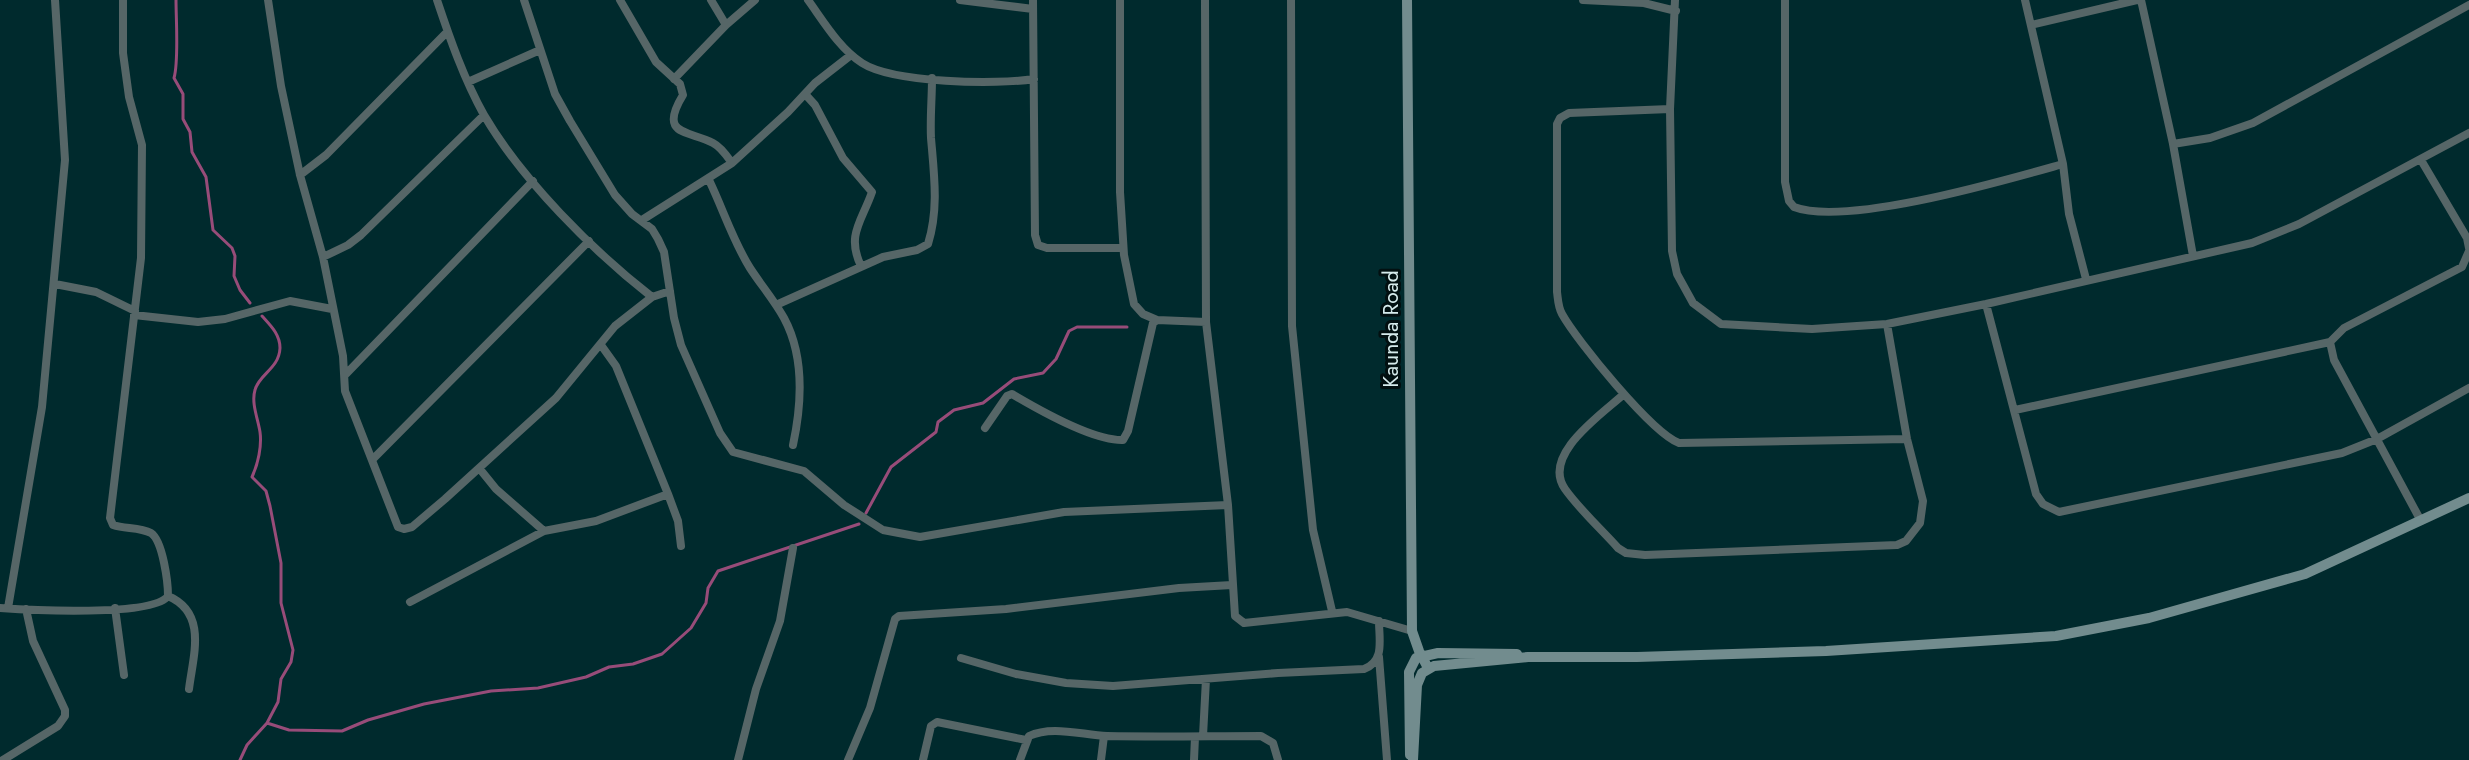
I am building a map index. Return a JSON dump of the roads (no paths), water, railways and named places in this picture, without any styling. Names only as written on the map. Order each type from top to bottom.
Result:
[{"type":"main road","name":"Kaunda Road","points":[[1407,0],[1412,630],[1428,668]]},
{"type":"main road","points":[[1412,760],[1417,686],[1422,673],[1428,668],[1528,657],[1637,657],[1826,651],[2056,636],[2150,618],[2305,574],[2469,498]]},
{"type":"main road","points":[[1412,760],[1408,742],[1409,672],[1413,662],[1421,655],[1438,653],[1501,653],[1528,657]]},
{"type":"street","points":[[55,0],[61,62],[65,159],[42,407],[4,608],[64,612],[157,604],[168,596]]},
{"type":"street","points":[[123,0],[123,53],[129,97],[142,146],[141,258],[110,518],[114,525],[149,533],[156,538],[166,572],[168,596]]},
{"type":"street","points":[[268,0],[280,86],[300,175],[323,257],[345,374],[345,391],[373,459],[395,523],[404,529],[412,527],[556,398],[615,326],[652,297],[670,291]]},
{"type":"street","points":[[437,0],[447,32],[484,115],[533,181],[589,241],[624,275],[652,297]]},
{"type":"street","points":[[524,0],[555,94],[615,195],[632,214],[652,229],[664,252],[681,345],[720,433],[733,452],[804,471],[844,505],[883,530],[920,537],[1064,512],[1228,505]]},
{"type":"street","points":[[620,0],[656,62],[680,84],[683,95],[674,113],[675,124],[681,132],[715,143],[732,163]]},
{"type":"street","points":[[711,0],[726,25]]},
{"type":"street","points":[[674,79],[726,25],[755,0]]},
{"type":"street","points":[[808,0],[851,55],[865,64],[882,70],[995,84],[1034,79]]},
{"type":"street","points":[[960,0],[1033,9]]},
{"type":"street","points":[[1033,0],[1035,235],[1038,245],[1047,248],[1123,248]]},
{"type":"street","points":[[1120,0],[1120,192],[1123,248],[1134,304],[1143,314],[1157,320],[1206,322]]},
{"type":"street","points":[[1205,0],[1206,322],[1228,505],[1234,612],[1240,622],[1332,611],[1347,612],[1412,630]]},
{"type":"street","points":[[1291,0],[1292,326],[1313,530],[1332,611]]},
{"type":"street","points":[[1583,0],[1644,3],[1676,11]]},
{"type":"street","points":[[1675,0],[1670,109],[1672,251],[1677,274],[1693,303],[1721,324],[1737,327],[1812,329],[1887,324],[1986,304],[2086,279],[2252,243],[2278,234],[2469,133]]},
{"type":"street","points":[[1785,0],[1785,182],[1789,201],[1794,207],[1813,211],[1876,207],[1983,186],[2063,164]]},
{"type":"street","points":[[2025,0],[2063,164],[2068,214],[2086,279]]},
{"type":"street","points":[[2031,26],[2139,0],[2173,144],[2193,256]]},
{"type":"street","points":[[2173,144],[2210,138],[2253,123],[2469,5]]},
{"type":"street","points":[[300,175],[326,155],[447,32]]},
{"type":"street","points":[[468,82],[540,50]]},
{"type":"street","points":[[642,220],[709,180],[732,163],[804,94],[851,55]]},
{"type":"street","points":[[776,305],[883,257],[916,250],[928,244],[933,221],[936,176],[931,139],[932,78]]},
{"type":"street","points":[[804,94],[815,105],[843,158],[872,192],[854,235],[854,252],[861,266]]},
{"type":"street","points":[[1670,109],[1569,113],[1560,118],[1557,124],[1558,303],[1569,325],[1624,394],[1669,439],[1679,443],[1907,439]]},
{"type":"street","points":[[323,257],[348,245],[361,235],[484,115]]},
{"type":"street","points":[[2015,410],[2330,342],[2344,328],[2465,265],[2469,250],[2467,238],[2421,160]]},
{"type":"street","points":[[709,180],[743,255],[776,305],[794,342],[800,375],[799,417],[793,445]]},
{"type":"street","points":[[345,374],[533,181]]},
{"type":"street","points":[[373,459],[589,241]]},
{"type":"street","points":[[54,284],[96,292],[135,313],[198,322],[225,319],[290,301],[332,309]]},
{"type":"street","points":[[1986,304],[2036,494],[2043,504],[2059,512],[2342,453],[2377,439],[2469,388]]},
{"type":"street","points":[[985,428],[1007,396],[1012,394],[1054,418],[1103,437],[1124,440],[1151,327],[1157,320]]},
{"type":"street","points":[[1624,394],[1566,449],[1559,473],[1564,488],[1618,548],[1635,554],[1897,545],[1906,541],[1920,523],[1923,501],[1907,439],[1887,324]]},
{"type":"street","points":[[2330,342],[2334,360],[2421,521]]},
{"type":"street","points":[[601,345],[616,366],[668,494],[678,521],[681,546]]},
{"type":"street","points":[[479,468],[496,489],[544,531]]},
{"type":"street","points":[[410,602],[544,531],[596,521],[668,494]]},
{"type":"street","points":[[738,760],[756,689],[780,621],[793,548]]},
{"type":"street","points":[[848,760],[870,708],[895,618],[899,615],[1006,609],[1179,588],[1232,585]]},
{"type":"street","points":[[168,596],[180,601],[190,613],[195,664],[189,689]]},
{"type":"street","points":[[116,608],[124,675]]},
{"type":"street","points":[[3,760],[57,726],[65,716],[65,710],[33,641],[27,609]]},
{"type":"street","points":[[1379,621],[1379,657],[1388,760]]},
{"type":"street","points":[[961,658],[1016,674],[1089,685],[1113,686],[1364,669],[1373,666],[1379,657]]},
{"type":"street","points":[[1194,760],[1206,679]]},
{"type":"street","points":[[923,760],[931,726],[937,722],[1026,740]]},
{"type":"street","points":[[1020,760],[1026,740],[1038,731],[1104,736],[1261,735],[1268,738],[1276,748],[1278,760]]},
{"type":"street","points":[[1101,760],[1104,736]]},
{"type":"waterway","points":[[176,0],[177,51],[174,78],[183,94],[183,119],[190,132],[192,152],[206,177],[213,230],[232,248],[235,256],[234,276],[240,290],[250,303]]},
{"type":"waterway","points":[[240,760],[247,745],[267,723],[278,702],[281,679],[291,662],[293,650],[281,603],[281,563],[270,506],[266,491],[252,477],[258,461],[260,443],[254,406],[255,390],[257,384],[276,361],[280,348],[276,334],[262,316]]},
{"type":"waterway","points":[[866,513],[891,467],[936,432],[938,422],[954,410],[983,403],[1014,379],[1043,373],[1056,359],[1069,331],[1077,327],[1127,327]]},
{"type":"waterway","points":[[267,723],[289,730],[342,731],[368,720],[424,704],[491,691],[538,688],[586,677],[609,667],[633,664],[662,654],[691,628],[706,603],[708,588],[718,571],[859,524]]}]
